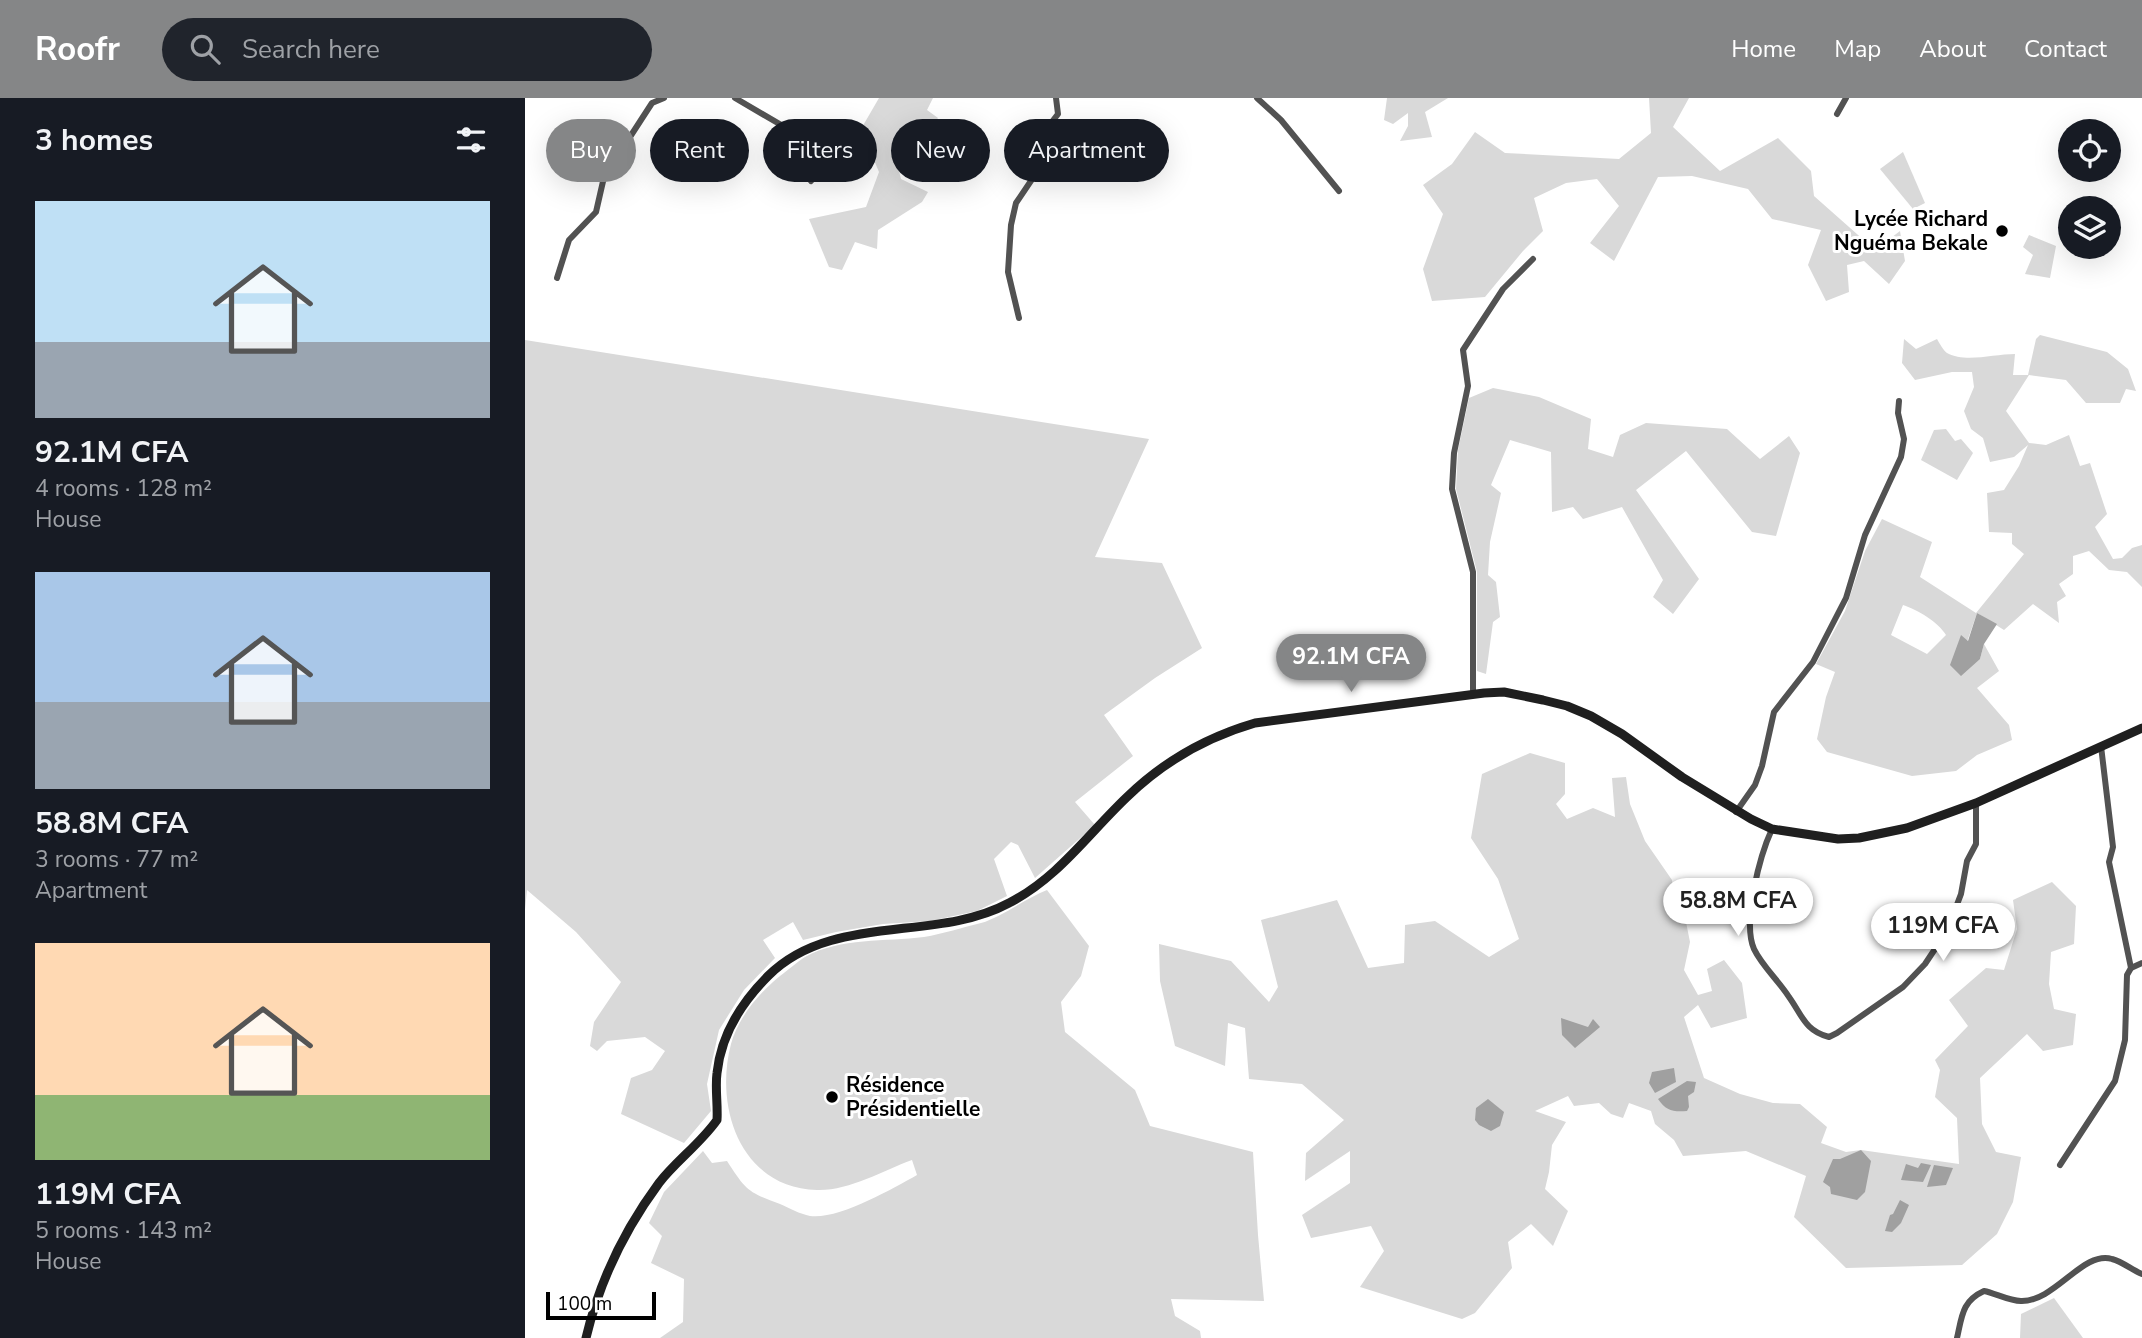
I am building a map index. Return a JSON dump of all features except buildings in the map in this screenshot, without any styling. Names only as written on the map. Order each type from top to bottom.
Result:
[{"type":"street","points":[[557,278],[569,240],[596,212],[604,177],[652,103],[664,98]]},
{"type":"street","points":[[735,98],[771,119]]},
{"type":"street","points":[[1019,318],[1008,272],[1011,225],[1016,202],[1045,160],[1048,127],[1058,114],[1056,98]]},
{"type":"street","points":[[1257,98],[1280,120],[1339,191]]},
{"type":"street","points":[[1837,114],[1846,98]]},
{"type":"street","points":[[1473,694],[1473,572],[1452,489],[1454,453],[1468,386],[1463,351],[1503,289],[1533,259]]},
{"type":"street","points":[[1736,812],[1755,786],[1774,712],[1813,662],[1846,598],[1865,535],[1901,457],[1904,439],[1898,413],[1899,401]]},
{"type":"street","points":[[586,1338],[591,1317],[613,1262],[633,1222],[660,1182],[717,1120],[717,1074],[730,1026],[748,999],[770,974],[789,960],[821,944],[850,936],[965,920],[1008,904],[1047,879],[1126,797],[1148,778],[1211,738],[1255,723],[1504,692],[1567,706],[1591,716],[1622,734],[1736,812],[1772,829],[1838,839],[1859,838],[1907,828],[1976,803],[2142,728]]},
{"type":"street","points":[[2101,746],[2113,847],[2109,862],[2131,968]]},
{"type":"street","points":[[1772,829],[1754,890],[1752,942],[1755,952],[1789,995],[1811,1030],[1829,1037],[1903,988],[1925,964],[1947,931],[1961,894],[1967,861],[1976,844],[1976,803]]},
{"type":"street","points":[[2060,1165],[2115,1081],[2125,1040],[2127,975],[2131,968],[2142,963]]},
{"type":"street","points":[[1957,1338],[1967,1302],[1972,1296],[1984,1291],[2023,1301],[2062,1284],[2085,1264],[2100,1258],[2112,1259],[2142,1274]]},
{"type":"shaded area","points":[[879,98],[933,98],[927,110],[937,119],[891,119],[891,182],[907,182],[928,192],[922,202],[878,230],[877,249],[855,242],[842,270],[829,267],[809,219],[866,207],[879,172],[877,119],[867,119]]},
{"type":"shaded area","points":[[1387,98],[1448,98],[1425,112],[1432,137],[1400,141],[1408,126],[1408,113],[1393,124],[1384,120]]},
{"type":"shaded area","points":[[1649,98],[1689,98],[1673,127],[1720,171],[1778,138],[1811,171],[1814,196],[1875,250],[1900,231],[1905,261],[1889,284],[1864,261],[1847,265],[1849,292],[1826,301],[1808,265],[1821,230],[1772,219],[1748,189],[1692,176],[1658,177],[1614,261],[1590,243],[1619,206],[1597,179],[1566,183],[1534,198],[1543,231],[1485,297],[1432,301],[1423,269],[1443,214],[1423,185],[1452,164],[1475,132],[1505,153],[1619,159],[1651,133]]},
{"type":"shaded area","points":[[1903,152],[1925,203],[1913,209],[1880,169]]},
{"type":"shaded area","points":[[2029,235],[2056,246],[2050,278],[2025,274],[2033,255],[2023,247]]},
{"type":"shaded area","points":[[2040,335],[2107,352],[2128,369],[2136,391],[2126,389],[2120,403],[2086,403],[2066,380],[2029,375],[2006,411],[2029,443],[2046,445],[2069,435],[2080,466],[2090,463],[2107,514],[2095,527],[2113,559],[2122,558],[2132,548],[2142,545],[2142,587],[2127,572],[2109,570],[2089,551],[2073,556],[2073,574],[2059,584],[2066,596],[2057,602],[2059,623],[2033,604],[2004,630],[1977,613],[1967,642],[1962,636],[1980,659],[1984,644],[1999,671],[1977,688],[2009,725],[2012,740],[1977,755],[1956,771],[1912,776],[1827,752],[1817,739],[1826,697],[1835,672],[1816,664],[1845,611],[1865,551],[1882,519],[1932,542],[1920,577],[1976,613],[2024,554],[2012,544],[2012,533],[1989,532],[1987,493],[2004,490],[2028,445],[2014,457],[1990,462],[1983,438],[1971,429],[1964,411],[1974,387],[1972,372],[1952,372],[1915,380],[1902,363],[1904,339],[1916,349],[1937,339],[1947,353],[1954,356],[2015,354],[2013,375],[2028,375],[2036,339]],"holes":[[[1903,605],[1933,621],[1946,635],[1927,654],[1891,635]]]},
{"type":"shaded area","points":[[525,340],[1149,439],[1095,557],[1162,563],[1202,648],[1104,715],[1133,756],[1075,802],[1095,825],[1035,878],[1018,845],[1011,842],[994,859],[1007,896],[977,911],[930,921],[883,924],[803,940],[793,922],[763,940],[775,958],[744,990],[719,1030],[707,1084],[711,1111],[684,1143],[621,1114],[631,1078],[652,1070],[665,1051],[645,1037],[607,1041],[597,1051],[590,1046],[594,1022],[621,982],[576,932],[527,890],[525,910]]},
{"type":"shaded area","points":[[1493,388],[1539,397],[1591,419],[1588,449],[1613,457],[1620,435],[1646,423],[1727,429],[1760,459],[1789,436],[1800,453],[1776,536],[1752,532],[1686,451],[1636,490],[1699,579],[1673,614],[1653,597],[1663,580],[1622,507],[1583,519],[1573,507],[1552,512],[1551,452],[1510,440],[1491,485],[1501,493],[1490,542],[1488,575],[1496,582],[1500,617],[1493,622],[1486,674],[1477,671],[1477,572],[1456,489],[1458,450],[1469,398]]},
{"type":"shaded area","points":[[1946,429],[1955,441],[1961,439],[1973,453],[1957,480],[1921,460],[1934,430]]},
{"type":"shaded area","points":[[1977,613],[1997,624],[1984,644],[1980,659],[1961,676],[1950,665],[1961,635],[1968,641]]},
{"type":"shaded area","points":[[1530,753],[1565,763],[1565,794],[1556,804],[1567,819],[1593,808],[1615,817],[1612,778],[1626,777],[1630,804],[1645,841],[1672,880],[1674,896],[1686,922],[1690,942],[1684,970],[1698,995],[1712,991],[1707,969],[1724,960],[1742,983],[1747,1018],[1711,1028],[1698,1005],[1684,1017],[1704,1078],[1740,1094],[1773,1103],[1800,1104],[1827,1127],[1821,1143],[1846,1152],[1861,1150],[1959,1164],[1957,1118],[1935,1097],[1940,1070],[1935,1060],[1968,1026],[1949,1000],[1986,968],[2004,970],[2017,929],[2013,900],[2052,882],[2076,906],[2074,944],[2051,952],[2049,984],[2054,1009],[2076,1014],[2073,1045],[2043,1051],[2027,1034],[1980,1078],[1982,1124],[1996,1152],[2021,1157],[2013,1202],[1997,1234],[1962,1265],[1846,1268],[1794,1217],[1806,1176],[1746,1151],[1683,1156],[1674,1140],[1655,1124],[1651,1111],[1629,1103],[1623,1118],[1611,1114],[1599,1103],[1574,1106],[1568,1096],[1535,1111],[1566,1122],[1552,1145],[1545,1189],[1568,1211],[1553,1246],[1531,1224],[1508,1242],[1512,1268],[1475,1313],[1462,1319],[1360,1287],[1384,1251],[1371,1226],[1311,1238],[1302,1215],[1350,1183],[1350,1151],[1305,1181],[1306,1153],[1344,1120],[1302,1084],[1249,1079],[1245,1028],[1228,1023],[1225,1066],[1175,1046],[1160,981],[1159,944],[1231,961],[1269,1002],[1278,987],[1261,920],[1337,900],[1368,968],[1404,963],[1405,925],[1435,921],[1489,957],[1519,939],[1498,879],[1471,838],[1482,774]]},
{"type":"shaded area","points":[[1047,890],[1089,946],[1081,976],[1061,1002],[1065,1032],[1135,1090],[1150,1126],[1253,1152],[1264,1301],[1171,1299],[1175,1316],[1200,1331],[1201,1338],[660,1338],[683,1322],[684,1279],[651,1263],[662,1236],[649,1223],[664,1192],[703,1151],[712,1163],[727,1161],[743,1184],[754,1193],[810,1216],[822,1216],[850,1208],[917,1175],[912,1160],[853,1184],[817,1190],[791,1186],[769,1175],[752,1160],[739,1140],[731,1118],[727,1069],[734,1034],[757,998],[805,957],[819,951],[863,941],[924,937],[981,923]]},
{"type":"shaded area","points":[[1561,1018],[1588,1027],[1593,1019],[1600,1027],[1575,1048],[1562,1035]]},
{"type":"shaded area","points":[[1674,1068],[1676,1082],[1655,1093],[1649,1083],[1652,1072]]},
{"type":"shaded area","points":[[1687,1081],[1696,1082],[1694,1092],[1688,1096],[1687,1111],[1670,1110],[1658,1099]]},
{"type":"shaded area","points":[[1488,1099],[1504,1112],[1500,1126],[1491,1131],[1475,1120],[1476,1108]]},
{"type":"shaded area","points":[[1861,1150],[1871,1161],[1865,1192],[1857,1200],[1831,1194],[1830,1187],[1823,1182],[1833,1159],[1840,1159]]},
{"type":"shaded area","points":[[1921,1163],[1931,1165],[1923,1182],[1901,1180],[1906,1164],[1918,1168]]},
{"type":"shaded area","points":[[1934,1165],[1953,1168],[1946,1185],[1927,1187]]},
{"type":"shaded area","points":[[1900,1200],[1909,1205],[1901,1223],[1892,1232],[1885,1231],[1890,1215]]},
{"type":"shaded area","points":[[2054,1298],[2083,1338],[2020,1338],[2021,1314]]},
{"type":"place","name":"Lycée Richard Nguéma Bekale","points":[[2002,231]]},
{"type":"place","name":"Résidence Présidentielle","points":[[832,1097]]}]
